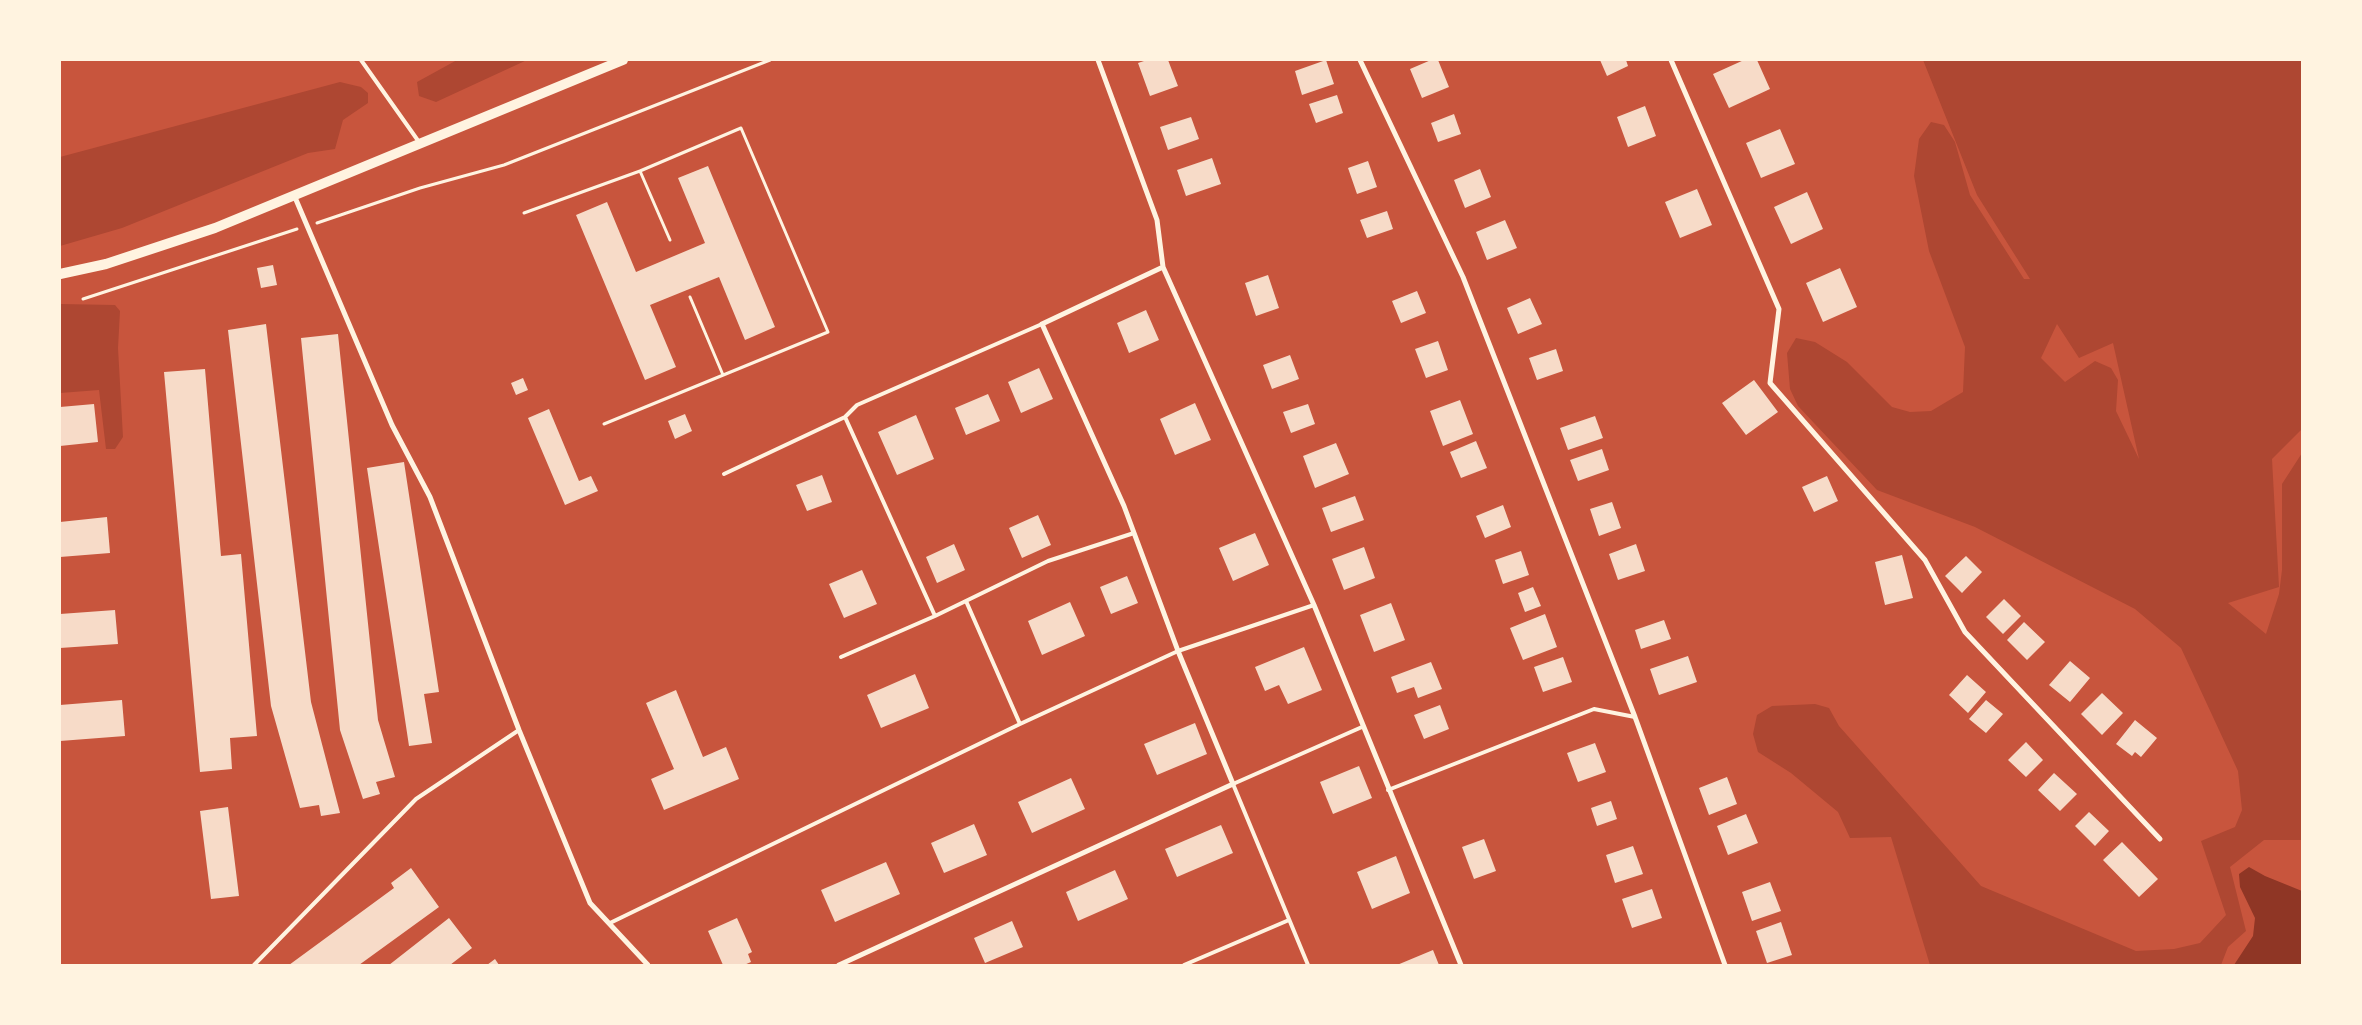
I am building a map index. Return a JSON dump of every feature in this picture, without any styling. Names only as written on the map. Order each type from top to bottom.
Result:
[{"type":"main road","points":[[60,274],[106,264],[215,228],[623,60]]},
{"type":"street","points":[[1098,60],[1157,220],[1163,267],[1314,605],[1362,727],[1461,965]]},
{"type":"street","points":[[1360,60],[1463,277],[1635,717],[1725,965]]},
{"type":"street","points":[[1671,60],[1779,309],[1770,382],[1925,560],[1965,632],[2160,840]]},
{"type":"street","points":[[294,196],[392,425],[430,497],[518,730],[590,903],[648,965]]},
{"type":"street","points":[[839,965],[1233,784],[1178,651],[1124,506],[1042,324],[1163,267]]},
{"type":"lane","points":[[361,60],[420,143]]},
{"type":"lane","points":[[724,474],[845,417],[857,404],[1042,324]]},
{"type":"lane","points":[[845,417],[935,616]]},
{"type":"lane","points":[[841,657],[935,616],[1048,561],[1134,533]]},
{"type":"lane","points":[[966,601],[1020,724]]},
{"type":"lane","points":[[610,924],[1020,724],[1178,651],[1314,605]]},
{"type":"lane","points":[[1388,790],[1594,709],[1635,717]]},
{"type":"lane","points":[[1308,965],[1233,784],[1362,727]]},
{"type":"lane","points":[[254,965],[416,799],[518,730]]},
{"type":"lane","points":[[1184,965],[1289,920]]},
{"type":"path","points":[[83,299],[420,188],[504,165],[770,60]]},
{"type":"path","points":[[524,213],[640,171],[741,128],[828,332],[604,424]]},
{"type":"path","points":[[640,171],[670,240]]},
{"type":"path","points":[[690,297],[723,375]]},
{"type":"shaded area","points":[[457,60],[527,60],[436,102],[419,96],[417,82]]},
{"type":"shaded area","points":[[1923,60],[2302,60],[2302,429],[2272,459],[2279,587],[2228,603],[2266,634],[2279,594],[2282,570],[2282,484],[2302,453],[2302,840],[2264,840],[2230,867],[2246,931],[2228,947],[2221,965],[1930,965],[1891,837],[1850,838],[1838,812],[1791,773],[1758,752],[1753,734],[1757,715],[1772,706],[1815,704],[1829,708],[1839,726],[1981,886],[2136,951],[2174,949],[2200,943],[2226,915],[2201,841],[2235,827],[2242,810],[2238,771],[2181,648],[2135,609],[1975,527],[1877,490],[1798,406],[1790,389],[1787,353],[1796,338],[1815,342],[1847,362],[1892,407],[1910,412],[1931,411],[1963,392],[1965,347],[1929,251],[1914,176],[1919,139],[1931,122],[1944,125],[1955,142],[1970,195],[2024,279],[2030,279],[1977,195]],"holes":[[[2057,324],[2079,358],[2113,343],[2139,459],[2116,411],[2118,380],[2111,368],[2095,361],[2065,382],[2041,358]]]},
{"type":"shaded area","points":[[340,82],[361,87],[368,93],[368,103],[343,120],[335,149],[308,153],[122,228],[60,246],[60,157]]},
{"type":"shaded area","points":[[60,304],[115,305],[120,311],[118,348],[123,437],[115,449],[106,449],[99,390],[60,393]]},
{"type":"shaded area","points":[[2249,867],[2265,876],[2302,891],[2302,965],[2234,965],[2253,936],[2255,918],[2240,887],[2239,874]]},
{"type":"building","points":[[1147,60],[1168,60],[1178,86],[1150,96],[1138,63]]},
{"type":"building","points":[[1326,60],[1334,84],[1302,95],[1295,71]]},
{"type":"building","points":[[1431,60],[1438,60],[1449,87],[1422,98],[1410,69]]},
{"type":"building","points":[[1600,60],[1626,60],[1628,66],[1607,76]]},
{"type":"building","points":[[1744,60],[1757,60],[1770,89],[1729,108],[1713,74]]},
{"type":"building","points":[[1337,95],[1343,113],[1316,123],[1309,104]]},
{"type":"building","points":[[1645,106],[1656,136],[1628,147],[1617,117]]},
{"type":"building","points":[[1454,114],[1461,134],[1438,142],[1431,123]]},
{"type":"building","points":[[1191,117],[1199,139],[1168,150],[1160,127]]},
{"type":"building","points":[[1780,129],[1795,164],[1761,178],[1746,143]]},
{"type":"building","points":[[1212,158],[1221,184],[1186,196],[1177,170]]},
{"type":"building","points":[[1368,161],[1377,187],[1357,194],[1348,168]]},
{"type":"building","points":[[708,166],[775,327],[745,340],[719,277],[650,305],[676,367],[645,380],[576,215],[607,202],[636,272],[705,243],[678,178]]},
{"type":"building","points":[[1480,169],[1491,197],[1465,208],[1454,180]]},
{"type":"building","points":[[1697,189],[1712,225],[1680,238],[1665,202]]},
{"type":"building","points":[[1807,192],[1823,229],[1791,244],[1774,207]]},
{"type":"building","points":[[1387,211],[1393,229],[1367,238],[1360,220]]},
{"type":"building","points":[[1505,220],[1517,248],[1487,260],[1476,232]]},
{"type":"building","points":[[273,265],[277,285],[261,288],[257,268]]},
{"type":"building","points":[[1840,268],[1857,307],[1823,322],[1806,283]]},
{"type":"building","points":[[1268,275],[1279,308],[1256,316],[1245,283]]},
{"type":"building","points":[[1417,291],[1426,313],[1401,323],[1392,301]]},
{"type":"building","points":[[1530,298],[1542,324],[1518,334],[1507,308]]},
{"type":"building","points":[[1146,310],[1159,340],[1129,353],[1117,323]]},
{"type":"building","points":[[266,324],[311,702],[340,813],[321,816],[319,805],[300,808],[271,706],[228,330]]},
{"type":"building","points":[[338,334],[378,720],[395,777],[376,782],[380,794],[363,799],[340,730],[301,338]]},
{"type":"building","points":[[1438,341],[1448,370],[1426,378],[1415,349]]},
{"type":"building","points":[[1556,349],[1563,371],[1537,380],[1529,358]]},
{"type":"building","points":[[1290,355],[1299,379],[1272,389],[1263,365]]},
{"type":"building","points":[[1039,368],[1053,399],[1021,413],[1008,382]]},
{"type":"building","points":[[205,369],[221,556],[241,554],[257,736],[230,738],[232,769],[200,772],[164,372]]},
{"type":"building","points":[[523,378],[528,390],[516,395],[511,383]]},
{"type":"building","points":[[1754,380],[1778,412],[1746,435],[1722,403]]},
{"type":"building","points":[[988,394],[1000,421],[966,435],[955,408]]},
{"type":"building","points":[[1460,400],[1473,434],[1443,446],[1430,411]]},
{"type":"building","points":[[1195,403],[1211,440],[1175,455],[1160,419]]},
{"type":"building","points":[[94,404],[98,442],[60,446],[60,407]]},
{"type":"building","points":[[1308,404],[1315,424],[1291,433],[1283,412]]},
{"type":"building","points":[[549,409],[579,481],[591,476],[598,491],[565,505],[528,418]]},
{"type":"building","points":[[685,414],[692,431],[675,439],[668,421]]},
{"type":"building","points":[[916,415],[934,459],[897,475],[878,432]]},
{"type":"building","points":[[1595,416],[1603,438],[1568,450],[1560,428]]},
{"type":"building","points":[[1476,441],[1487,468],[1461,478],[1450,452]]},
{"type":"building","points":[[1336,443],[1349,474],[1315,488],[1303,456]]},
{"type":"building","points":[[1602,449],[1609,470],[1578,481],[1570,460]]},
{"type":"building","points":[[404,462],[439,692],[424,694],[432,743],[409,746],[367,468]]},
{"type":"building","points":[[822,475],[832,502],[807,511],[796,485]]},
{"type":"building","points":[[1827,476],[1838,501],[1814,512],[1802,487]]},
{"type":"building","points":[[1355,496],[1364,520],[1331,532],[1322,508]]},
{"type":"building","points":[[1612,502],[1621,528],[1599,536],[1590,509]]},
{"type":"building","points":[[1503,505],[1511,527],[1485,538],[1476,516]]},
{"type":"building","points":[[1038,515],[1051,545],[1022,558],[1009,528]]},
{"type":"building","points":[[107,517],[110,553],[60,557],[60,522]]},
{"type":"building","points":[[1255,533],[1269,565],[1233,581],[1219,548]]},
{"type":"building","points":[[954,544],[965,570],[937,583],[926,557]]},
{"type":"building","points":[[1636,544],[1645,571],[1618,580],[1609,554]]},
{"type":"building","points":[[1364,547],[1375,578],[1344,590],[1332,559]]},
{"type":"building","points":[[1521,551],[1529,575],[1503,584],[1495,560]]},
{"type":"building","points":[[1902,555],[1913,598],[1885,605],[1875,562]]},
{"type":"building","points":[[1966,556],[1982,572],[1962,593],[1945,576]]},
{"type":"building","points":[[862,570],[877,604],[844,618],[829,584]]},
{"type":"building","points":[[1127,576],[1138,603],[1111,614],[1100,587]]},
{"type":"building","points":[[1533,587],[1541,606],[1525,612],[1518,593]]},
{"type":"building","points":[[2004,599],[2021,616],[2003,634],[1986,617]]},
{"type":"building","points":[[1070,602],[1085,636],[1042,655],[1028,621]]},
{"type":"building","points":[[1391,603],[1405,640],[1374,652],[1360,615]]},
{"type":"building","points":[[115,610],[118,644],[60,648],[60,614]]},
{"type":"building","points":[[1545,614],[1557,647],[1523,660],[1510,628]]},
{"type":"building","points":[[1664,620],[1671,639],[1641,649],[1635,630]]},
{"type":"building","points":[[2024,622],[2045,642],[2027,660],[2007,640]]},
{"type":"building","points":[[1304,647],[1322,690],[1288,704],[1279,685],[1265,691],[1255,667]]},
{"type":"building","points":[[1688,656],[1697,682],[1659,695],[1650,669]]},
{"type":"building","points":[[1563,657],[1572,682],[1543,692],[1534,667]]},
{"type":"building","points":[[2070,661],[2090,678],[2070,702],[2049,685]]},
{"type":"building","points":[[1431,662],[1442,689],[1418,698],[1414,687],[1397,693],[1391,677]]},
{"type":"building","points":[[915,674],[929,708],[881,728],[867,695]]},
{"type":"building","points":[[1967,675],[1986,692],[1968,713],[1949,695]]},
{"type":"building","points":[[676,690],[703,757],[726,747],[739,779],[664,810],[651,779],[674,769],[646,703]]},
{"type":"building","points":[[2102,693],[2123,713],[2102,735],[2081,714]]},
{"type":"building","points":[[122,700],[125,736],[60,741],[60,705]]},
{"type":"building","points":[[1986,700],[2003,714],[1986,733],[1969,719]]},
{"type":"building","points":[[1440,705],[1449,729],[1424,739],[1414,715]]},
{"type":"building","points":[[2135,720],[2157,738],[2141,757],[2135,752],[2132,756],[2116,744]]},
{"type":"building","points":[[1195,723],[1207,754],[1157,775],[1144,744]]},
{"type":"building","points":[[2026,742],[2043,760],[2026,777],[2008,760]]},
{"type":"building","points":[[1595,743],[1606,772],[1578,782],[1567,753]]},
{"type":"building","points":[[1359,766],[1372,798],[1333,814],[1320,782]]},
{"type":"building","points":[[2054,773],[2077,794],[2060,811],[2038,790]]},
{"type":"building","points":[[1727,777],[1737,804],[1709,815],[1699,788]]},
{"type":"building","points":[[1071,778],[1085,809],[1032,833],[1018,802]]},
{"type":"building","points":[[1611,801],[1617,819],[1597,826],[1591,808]]},
{"type":"building","points":[[228,807],[239,896],[211,899],[200,811]]},
{"type":"building","points":[[2089,812],[2109,831],[2095,846],[2075,826]]},
{"type":"building","points":[[1746,814],[1758,843],[1728,855],[1717,826]]},
{"type":"building","points":[[974,824],[987,855],[944,873],[931,843]]},
{"type":"building","points":[[1221,825],[1233,853],[1177,877],[1165,849]]},
{"type":"building","points":[[1484,839],[1496,871],[1474,879],[1462,847]]},
{"type":"building","points":[[2122,842],[2158,879],[2139,897],[2103,860]]},
{"type":"building","points":[[1633,846],[1643,874],[1615,883],[1606,855]]},
{"type":"building","points":[[1396,856],[1410,893],[1372,909],[1357,872]]},
{"type":"building","points":[[886,862],[900,894],[835,922],[821,890]]},
{"type":"building","points":[[411,868],[439,907],[359,965],[289,965],[394,888],[391,883]]},
{"type":"building","points":[[1115,870],[1128,899],[1078,921],[1066,892]]},
{"type":"building","points":[[1770,882],[1781,911],[1752,921],[1742,892]]},
{"type":"building","points":[[1652,889],[1662,918],[1632,928],[1622,899]]},
{"type":"building","points":[[449,918],[472,948],[450,965],[389,965]]},
{"type":"building","points":[[737,918],[752,952],[748,954],[751,962],[744,965],[723,965],[708,931]]},
{"type":"building","points":[[1012,921],[1023,947],[985,963],[974,938]]},
{"type":"building","points":[[1781,922],[1792,955],[1767,963],[1756,931]]},
{"type":"building","points":[[1433,950],[1439,965],[1397,965]]},
{"type":"building","points":[[495,959],[499,965],[487,965]]}]
